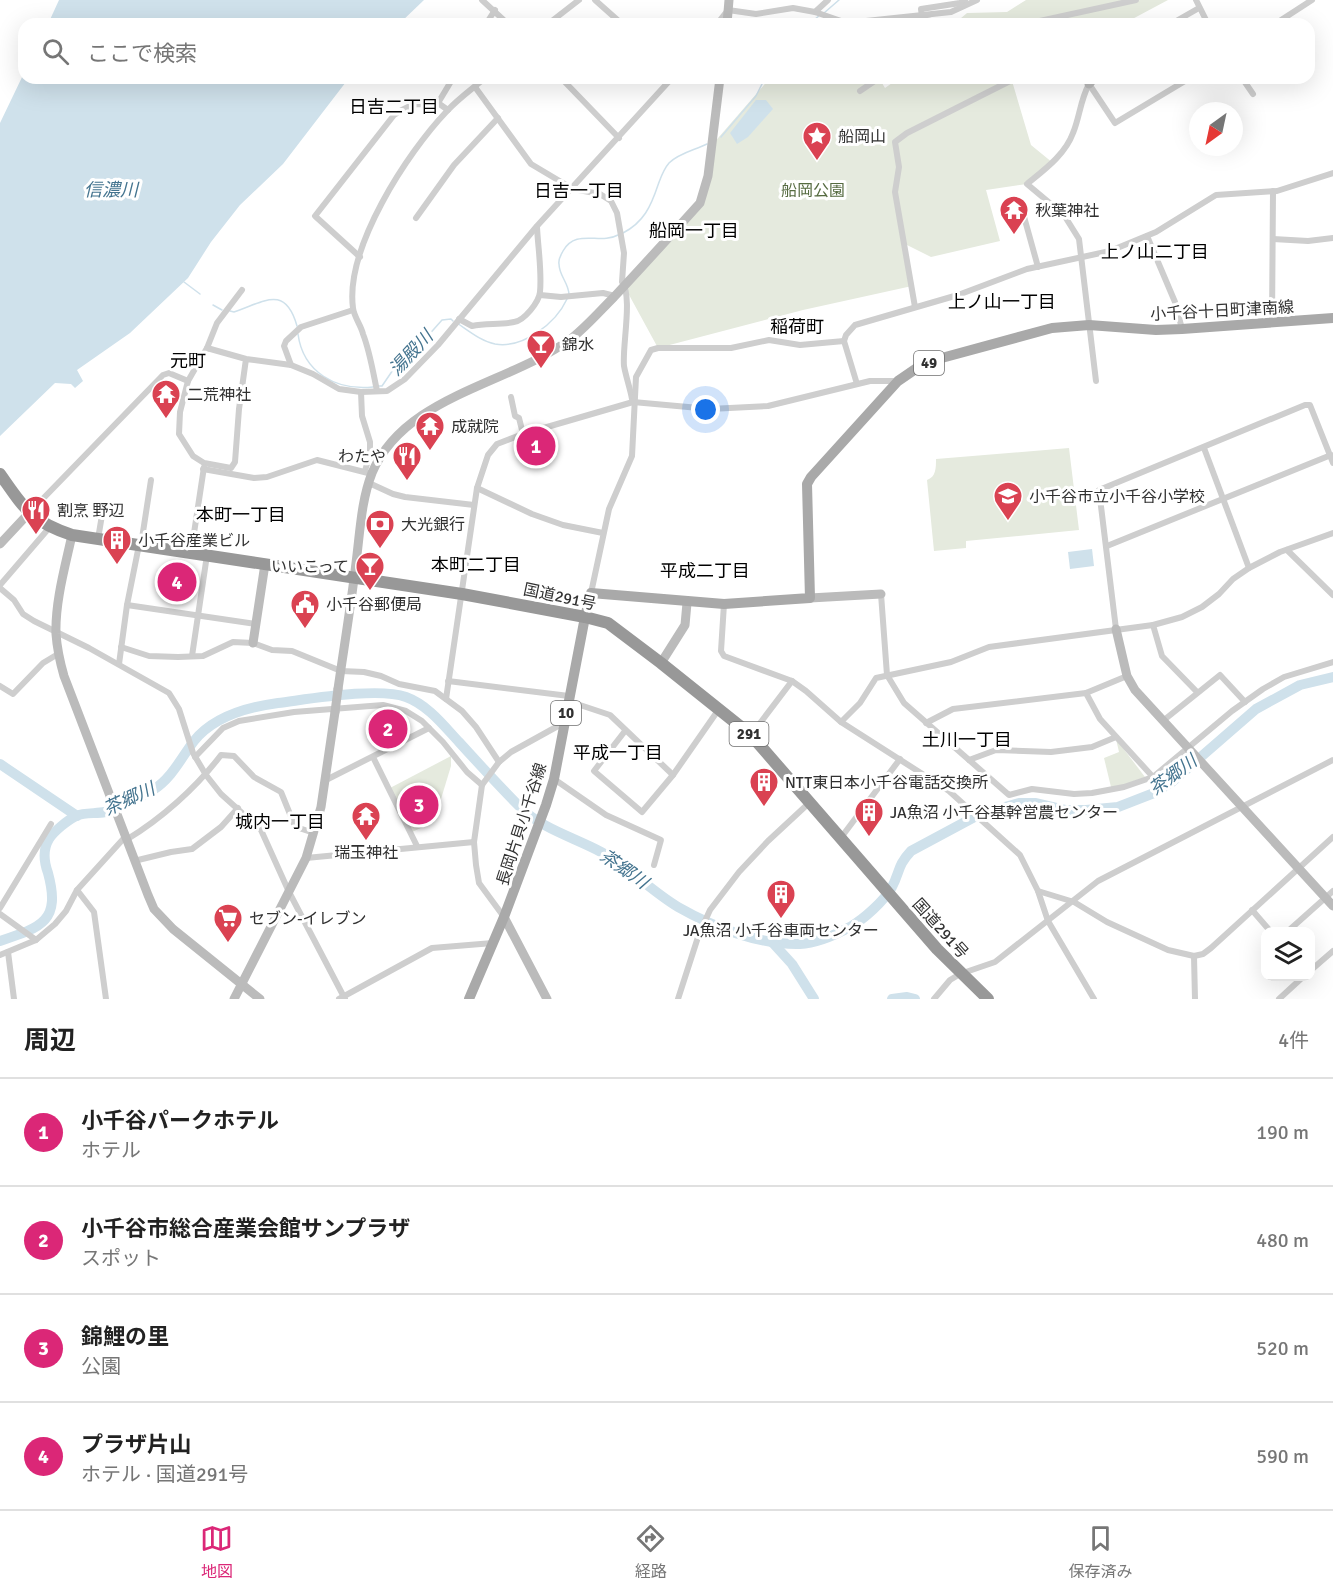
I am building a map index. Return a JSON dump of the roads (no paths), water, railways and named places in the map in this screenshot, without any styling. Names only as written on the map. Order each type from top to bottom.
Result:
[{"type":"highway","name":"国道291号","points":[[0,474],[29,513],[49,528],[72,536],[462,594],[585,617],[615,627],[751,735],[960,974],[988,999]]},
{"type":"main road","name":"小千谷十日町津南線","points":[[810,598],[807,484],[898,381],[917,368],[938,359],[1052,328],[1089,325],[1156,330],[1333,318]]},
{"type":"main road","points":[[585,617],[591,593],[687,603],[724,604],[810,598]]},
{"type":"main road","name":"長岡片貝小千谷線","points":[[469,999],[504,918],[545,809],[554,779],[585,617]]},
{"type":"street","points":[[483,0],[502,18]]},
{"type":"street","points":[[556,18],[579,0]]},
{"type":"street","points":[[595,0],[615,18]]},
{"type":"street","points":[[727,18],[729,0]]},
{"type":"street","points":[[816,13],[828,0]]},
{"type":"street","points":[[918,17],[921,9],[951,5],[965,0]]},
{"type":"street","points":[[913,18],[951,12],[977,0]]},
{"type":"street","points":[[1054,18],[1136,0]]},
{"type":"street","points":[[1196,0],[1204,18]]},
{"type":"street","points":[[1284,18],[1312,0]]},
{"type":"street","points":[[728,10],[756,14],[793,8],[831,18]]},
{"type":"street","points":[[1181,18],[1198,8]]},
{"type":"street","points":[[490,18],[495,10]]},
{"type":"street","points":[[722,18],[728,10]]},
{"type":"street","points":[[360,257],[315,216],[394,115],[414,105],[438,103],[449,84]]},
{"type":"street","points":[[376,389],[369,351],[353,310],[354,285],[360,257],[388,190],[413,151],[448,110],[477,84]]},
{"type":"street","points":[[567,84],[619,138]]},
{"type":"street","points":[[207,348],[246,359],[291,365],[339,389],[361,392],[376,389],[387,391],[405,379],[431,353],[537,226],[667,84]]},
{"type":"street","points":[[369,472],[388,446],[408,425],[430,409],[522,367],[560,346],[585,328],[700,203],[708,176],[719,84]]},
{"type":"street","points":[[860,91],[870,84]]},
{"type":"street","points":[[915,307],[895,192],[899,167],[895,142],[907,133],[1004,84]]},
{"type":"street","points":[[1090,84],[1082,99],[1073,134],[1053,163],[1027,184],[1064,215],[1079,239],[1096,381]]},
{"type":"street","points":[[1094,84],[1115,123],[1180,84]]},
{"type":"street","points":[[1246,84],[1253,94]]},
{"type":"street","points":[[474,87],[531,164],[573,189],[600,194],[611,201],[617,213],[624,253],[622,282],[625,285],[627,306],[624,366],[633,402]]},
{"type":"street","points":[[438,103],[448,110]]},
{"type":"street","points":[[416,218],[454,165],[498,118]]},
{"type":"street","points":[[857,384],[844,342],[846,335],[855,325],[958,295],[1038,267],[1110,251],[1146,236],[1216,195],[1273,191],[1333,173]]},
{"type":"street","points":[[1272,323],[1273,191]]},
{"type":"street","points":[[1023,213],[1038,267]]},
{"type":"street","points":[[458,321],[472,326],[514,322],[527,313],[540,295],[537,226]]},
{"type":"street","points":[[1146,236],[1175,302],[1182,329]]},
{"type":"street","points":[[1273,239],[1308,241],[1333,238]]},
{"type":"street","points":[[242,290],[222,317],[188,381],[180,412],[179,434],[193,456],[204,466],[261,477],[317,460],[369,472]]},
{"type":"street","points":[[540,295],[566,296],[603,293],[615,296]]},
{"type":"street","points":[[291,365],[284,346],[301,327],[353,310]]},
{"type":"street","points":[[591,593],[609,509],[632,456],[636,378],[651,350],[658,348],[731,348],[769,340],[800,345],[844,342]]},
{"type":"street","points":[[204,466],[231,468],[235,462],[246,359]]},
{"type":"street","points":[[0,544],[163,375],[169,374],[188,381]]},
{"type":"street","points":[[446,699],[477,489],[488,455],[497,444],[523,434],[633,402],[710,409],[768,406],[870,381],[898,381]]},
{"type":"street","points":[[234,999],[306,858],[315,833],[326,780],[369,483],[370,442],[362,416],[361,392]]},
{"type":"street","points":[[511,397],[514,416],[519,418],[523,434]]},
{"type":"street","points":[[1333,463],[1310,405],[1305,405],[1099,490],[1116,629],[1127,676],[1136,690],[1188,749],[1333,906]]},
{"type":"street","points":[[1204,448],[1249,568]]},
{"type":"street","points":[[1107,546],[1331,455]]},
{"type":"street","points":[[191,553],[204,466]]},
{"type":"street","points":[[119,664],[127,605],[151,480]]},
{"type":"street","points":[[369,483],[405,497],[474,505]]},
{"type":"street","points":[[477,489],[532,514],[563,525],[603,533]]},
{"type":"street","points":[[98,539],[104,503]]},
{"type":"street","points":[[49,528],[0,587],[14,600],[23,614],[34,621],[119,664],[173,697],[188,741],[206,775],[221,794],[261,830],[289,892],[343,998],[432,948],[493,943]]},
{"type":"street","points":[[841,722],[860,703],[876,678],[951,662],[989,647],[1153,625],[1182,617],[1202,607],[1249,568],[1287,550],[1333,533]]},
{"type":"street","points":[[72,536],[56,631],[58,654],[64,676],[125,839],[151,902],[162,919],[260,999]]},
{"type":"street","points":[[1287,550],[1333,595]]},
{"type":"street","points":[[192,656],[207,555]]},
{"type":"street","points":[[254,643],[265,564]]},
{"type":"street","points":[[810,598],[881,594],[887,675],[904,703],[1010,795],[1032,789],[1074,794],[1092,793],[1124,788],[1153,777],[1245,702],[1284,677],[1333,662]]},
{"type":"street","points":[[661,663],[685,625],[687,603]]},
{"type":"street","points":[[724,604],[721,651],[724,657],[792,681],[841,722],[949,791],[1020,855],[1038,891],[1048,921],[1094,999]]},
{"type":"street","points":[[127,605],[256,624]]},
{"type":"street","points":[[1153,625],[1162,656],[1197,692]]},
{"type":"street","points":[[121,647],[148,656],[203,656],[233,642],[254,643],[272,650],[292,651],[341,671],[364,672],[399,684],[435,691],[462,711],[499,762]]},
{"type":"street","points":[[0,686],[13,694],[43,663],[58,654]]},
{"type":"street","points":[[1164,720],[1220,675],[1245,702]]},
{"type":"street","points":[[926,723],[953,709],[1086,693],[1127,676]]},
{"type":"street","points":[[448,681],[569,698],[610,715],[673,775]]},
{"type":"street","points":[[751,735],[792,681]]},
{"type":"street","points":[[1086,693],[1100,718],[1153,777]]},
{"type":"street","points":[[194,755],[214,735],[230,724],[248,719],[294,712],[383,705],[415,716],[429,728],[467,772],[482,784]]},
{"type":"street","points":[[625,731],[594,771],[642,812],[673,775],[719,709]]},
{"type":"street","points":[[548,999],[504,918],[479,883],[474,842],[482,784],[499,762],[522,745],[558,726],[565,726]]},
{"type":"street","points":[[326,780],[429,728]]},
{"type":"street","points":[[969,760],[996,750],[1051,752],[1092,747],[1116,737]]},
{"type":"street","points":[[0,955],[34,938],[66,911],[76,890],[125,839],[145,829],[206,775],[221,756],[234,756],[254,777],[281,792],[294,824],[315,833]]},
{"type":"street","points":[[373,757],[417,846]]},
{"type":"street","points":[[840,839],[900,759]]},
{"type":"street","points":[[934,999],[950,981],[960,974],[995,962],[1098,881],[1333,760]]},
{"type":"street","points":[[554,779],[606,815],[661,840],[654,865]]},
{"type":"street","points":[[678,999],[699,934],[710,910],[739,872],[809,803]]},
{"type":"street","points":[[134,861],[192,849],[221,827],[238,808]]},
{"type":"street","points":[[0,908],[51,824]]},
{"type":"street","points":[[1038,891],[1074,902],[1107,922],[1168,950],[1194,956],[1203,954],[1333,837]]},
{"type":"street","points":[[306,858],[474,842]]},
{"type":"street","points":[[76,890],[94,912],[106,999]]},
{"type":"street","points":[[1293,927],[1333,891]]},
{"type":"street","points":[[1252,910],[1267,927]]},
{"type":"street","points":[[0,914],[34,938]]},
{"type":"street","points":[[1315,967],[1333,951]]},
{"type":"street","points":[[8,952],[14,999]]},
{"type":"street","points":[[1194,956],[1195,999]]},
{"type":"street","points":[[1279,999],[1299,981]]},
{"type":"water","points":[[59,0],[424,0],[405,18],[51,18]]},
{"type":"water","name":"信濃川","points":[[19,84],[344,84],[283,164],[240,205],[211,242],[188,278],[130,333],[77,370],[83,381],[75,388],[71,384],[55,383],[0,436],[0,123]]},
{"type":"water","points":[[756,100],[766,100],[773,109],[748,137],[737,144],[730,133]]},
{"type":"water","points":[[1092,549],[1094,566],[1070,569],[1068,552]]},
{"type":"waterway","name":"湯殿川","points":[[824,13],[839,0]]},
{"type":"waterway","name":"湯殿川","points":[[816,18],[820,15]]},
{"type":"waterway","name":"湯殿川","points":[[721,137],[756,96],[762,84]]},
{"type":"waterway","name":"湯殿川","points":[[623,233],[646,213],[669,163],[682,154],[707,144]]},
{"type":"waterway","name":"湯殿川","points":[[569,295],[559,262],[568,244],[581,238],[611,238],[618,235]]},
{"type":"waterway","name":"湯殿川","points":[[184,282],[200,294]]},
{"type":"waterway","name":"湯殿川","points":[[457,323],[490,343],[517,342],[547,325],[567,299]]},
{"type":"waterway","name":"湯殿川","points":[[230,311],[234,312],[264,301],[280,300],[292,313],[297,326]]},
{"type":"waterway","name":"湯殿川","points":[[213,305],[222,310]]},
{"type":"waterway","name":"湯殿川","points":[[378,386],[382,386],[397,364],[442,320],[451,319],[453,321]]},
{"type":"waterway","name":"湯殿川","points":[[298,334],[301,347],[314,369],[334,382],[346,386],[373,387]]},
{"type":"waterway","name":"茶郷川","points":[[0,941],[37,926],[50,912],[51,889],[45,851],[49,839],[58,829],[76,816],[111,810],[153,790],[166,780],[194,741],[211,725],[232,714],[267,705],[362,693],[394,694],[406,697],[435,716],[512,799],[538,821],[611,858],[668,901],[706,921],[753,938],[784,944],[800,944],[832,936],[850,927],[879,904],[895,882],[901,865],[911,851],[980,814],[1019,803],[1036,803],[1066,810],[1118,807],[1154,793],[1172,782],[1256,709],[1300,685],[1333,677]]},
{"type":"waterway","points":[[0,764],[77,816]]},
{"type":"waterway","points":[[772,942],[792,964],[814,999]]},
{"type":"waterway","points":[[892,999],[907,997],[915,999]]},
{"type":"place","name":"船岡山","points":[[817,162]]},
{"type":"place","name":"秋葉神社","points":[[1014,236]]},
{"type":"place","name":"錦水","points":[[541,370]]},
{"type":"place","name":"二荒神社","points":[[166,420]]},
{"type":"place","name":"小千谷パークホテル","points":[[536,446]]},
{"type":"place","name":"成就院","points":[[430,452]]},
{"type":"place","name":"わたや","points":[[407,482]]},
{"type":"place","name":"小千谷市立小千谷小学校","points":[[1008,522]]},
{"type":"place","name":"割烹 野辺","points":[[36,536]]},
{"type":"place","name":"大光銀行","points":[[380,550]]},
{"type":"place","name":"小千谷産業ビル","points":[[117,566]]},
{"type":"place","name":"プラザ片山","points":[[177,582]]},
{"type":"place","name":"いいこって","points":[[370,592]]},
{"type":"place","name":"小千谷郵便局","points":[[305,630]]},
{"type":"place","name":"小千谷市総合産業会館サンプラザ","points":[[388,729]]},
{"type":"place","name":"錦鯉の里","points":[[419,805]]},
{"type":"place","name":"NTT東日本小千谷電話交換所","points":[[764,808]]},
{"type":"place","name":"JA魚沼 小千谷基幹営農センター","points":[[869,838]]},
{"type":"place","name":"瑞玉神社","points":[[366,842]]},
{"type":"place","name":"JA魚沼 小千谷車両センター","points":[[781,920]]},
{"type":"place","name":"セブン-イレブン","points":[[228,944]]},
{"type":"district","name":"日吉二丁目","points":[[394,107]]},
{"type":"district","name":"日吉一丁目","points":[[579,191]]},
{"type":"district","name":"船岡一丁目","points":[[694,231]]},
{"type":"district","name":"上ノ山二丁目","points":[[1155,252]]},
{"type":"district","name":"上ノ山一丁目","points":[[1002,302]]},
{"type":"district","name":"稲荷町","points":[[797,327]]},
{"type":"district","name":"元町","points":[[188,361]]},
{"type":"district","name":"本町一丁目","points":[[241,515]]},
{"type":"district","name":"本町二丁目","points":[[476,565]]},
{"type":"district","name":"平成二丁目","points":[[705,571]]},
{"type":"district","name":"土川一丁目","points":[[967,740]]},
{"type":"district","name":"平成一丁目","points":[[618,753]]},
{"type":"district","name":"城内一丁目","points":[[280,822]]},
{"type":"park label","name":"船岡公園","points":[[813,190]]}]
